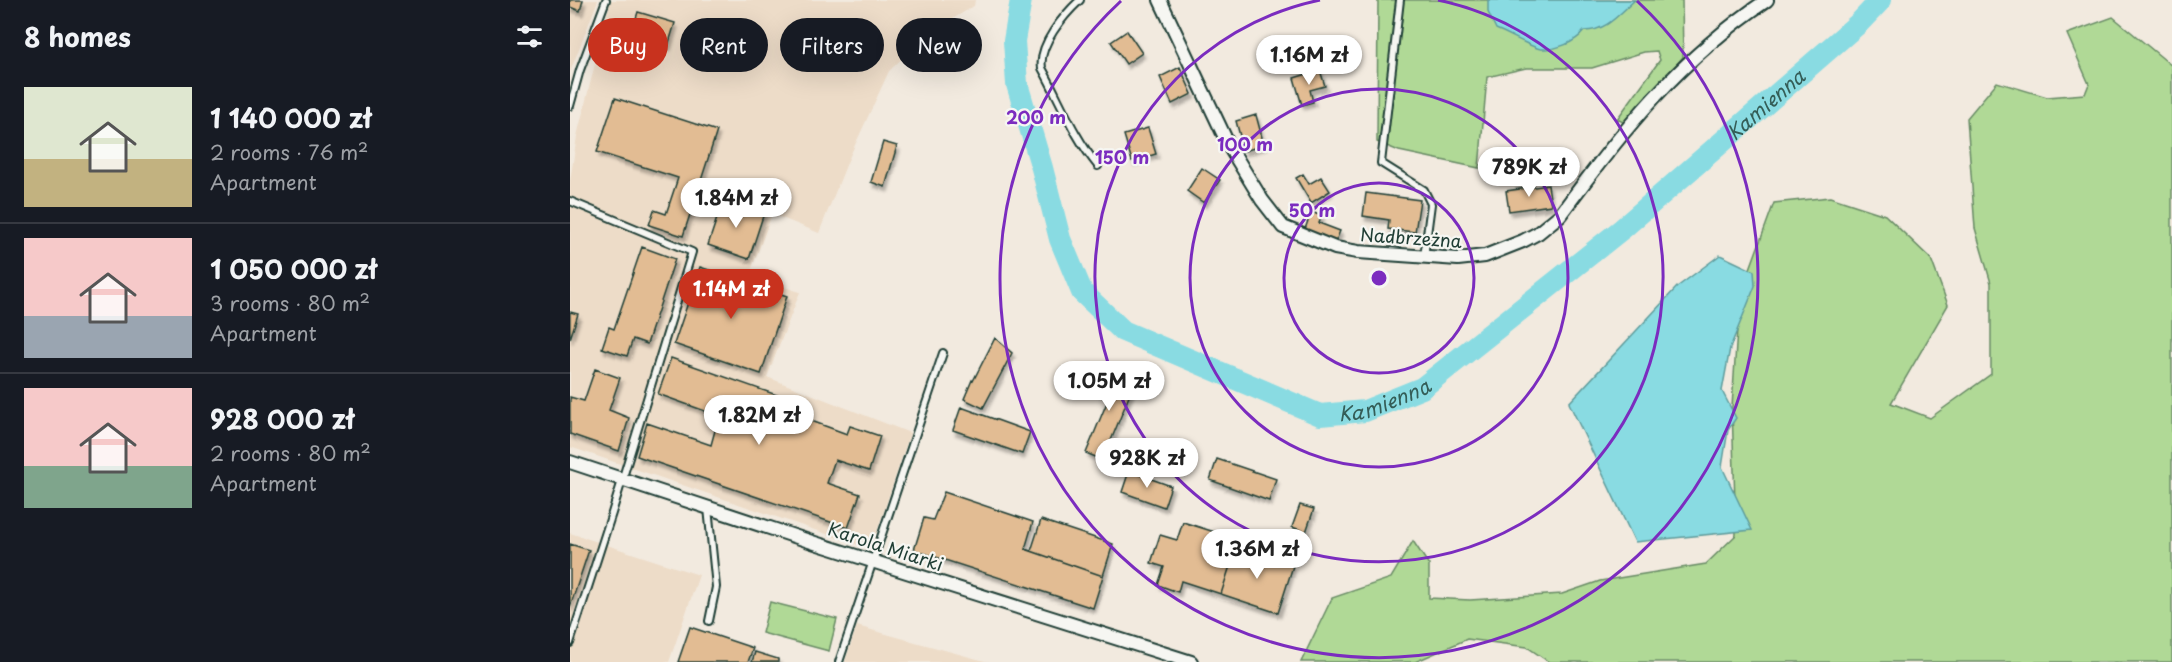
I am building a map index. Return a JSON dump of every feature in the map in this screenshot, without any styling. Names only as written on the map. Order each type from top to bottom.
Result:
[{"type":"street","name":"Nadbrzeżna","points":[[1160,0],[1229,146],[1262,200],[1283,227],[1335,248],[1375,254],[1458,259],[1485,256],[1523,242],[1551,224],[1631,122],[1664,86],[1727,28],[1767,0]]},
{"type":"street","name":"Karola Miarki","points":[[570,462],[1191,662]]},
{"type":"lane","points":[[570,106],[580,69],[606,0]]},
{"type":"lane","points":[[1080,0],[1068,11],[1053,33],[1041,61],[1042,68],[1072,129],[1082,147],[1098,166]]},
{"type":"lane","points":[[1400,0],[1381,163],[1424,190],[1431,204],[1424,257]]},
{"type":"lane","points":[[570,201],[692,252],[570,643]]},
{"type":"lane","points":[[839,662],[943,353]]},
{"type":"lane","points":[[708,507],[716,587],[709,621]]},
{"type":"shaded area","points":[[570,0],[598,0],[591,18],[588,18],[588,26],[570,72]]},
{"type":"shaded area","points":[[611,0],[975,0],[974,6],[954,18],[896,18],[896,64],[889,71],[849,158],[819,233],[772,214],[749,276],[800,292],[767,377],[910,433],[871,549],[570,447],[570,181],[577,136],[593,72],[668,72],[668,18],[606,18]]},
{"type":"shaded area","points":[[570,533],[699,575],[669,662],[570,662]]},
{"type":"shaded area","points":[[857,626],[988,662],[845,662]]},
{"type":"green space","points":[[1378,0],[1682,0],[1683,57],[1625,123],[1617,119],[1660,60],[1657,51],[1644,52],[1592,68],[1526,68],[1487,77],[1479,168],[1399,151],[1377,142]]},
{"type":"green space","points":[[2113,17],[2172,66],[2172,662],[1549,662],[1527,647],[1467,639],[1415,662],[1301,662],[1332,598],[1391,578],[1413,541],[1429,565],[1429,598],[1470,600],[1562,594],[1600,581],[1706,564],[1736,535],[1732,407],[1739,299],[1774,203],[1830,197],[1885,215],[1931,259],[1948,305],[1891,403],[1930,418],[1991,374],[1991,283],[1975,228],[1967,118],[1997,82],[2047,97],[2085,94],[2089,84],[2067,34]]},
{"type":"green space","points":[[770,602],[837,619],[829,651],[762,633]]},
{"type":"water","points":[[1488,0],[1635,0],[1606,25],[1584,31],[1565,45],[1541,49],[1496,29],[1488,12]]},
{"type":"water","points":[[1720,255],[1754,271],[1755,286],[1730,348],[1722,391],[1736,418],[1728,430],[1722,467],[1752,530],[1635,542],[1569,403],[1677,287]]},
{"type":"building","points":[[570,0],[583,0],[580,11],[570,7]]},
{"type":"building","points":[[638,12],[658,18],[636,18]]},
{"type":"building","points":[[668,21],[675,23],[668,46]]},
{"type":"building","points":[[1127,31],[1142,53],[1126,64],[1111,42]]},
{"type":"building","points":[[1180,67],[1192,94],[1172,104],[1160,77]]},
{"type":"building","points":[[1320,70],[1325,86],[1310,90],[1313,102],[1302,105],[1294,78]]},
{"type":"building","points":[[615,98],[717,131],[683,236],[649,225],[654,210],[666,214],[678,178],[597,152]]},
{"type":"building","points":[[1256,115],[1264,145],[1244,151],[1236,121]]},
{"type":"building","points":[[1148,128],[1156,154],[1132,161],[1124,135]]},
{"type":"building","points":[[883,142],[897,146],[885,187],[871,182]]},
{"type":"building","points":[[1202,168],[1220,180],[1204,203],[1187,191]]},
{"type":"building","points":[[1303,174],[1309,184],[1321,177],[1330,191],[1311,203],[1296,178]]},
{"type":"building","points":[[1548,185],[1551,205],[1509,211],[1506,191]]},
{"type":"building","points":[[1366,193],[1420,200],[1415,232],[1388,229],[1389,220],[1363,216]]},
{"type":"building","points":[[723,200],[764,213],[749,259],[708,245]]},
{"type":"building","points":[[1311,212],[1322,216],[1319,223],[1340,231],[1335,243],[1304,232]]},
{"type":"building","points":[[642,247],[675,259],[647,344],[633,339],[627,356],[602,348],[609,327],[614,329]]},
{"type":"building","points":[[700,267],[787,296],[761,374],[674,344]]},
{"type":"building","points":[[570,312],[578,314],[570,339]]},
{"type":"building","points":[[995,338],[1012,353],[983,408],[964,399]]},
{"type":"building","points":[[671,358],[788,399],[784,411],[847,434],[850,426],[880,436],[869,471],[835,460],[827,483],[860,494],[848,528],[637,456],[647,423],[711,445],[719,416],[658,394]]},
{"type":"building","points":[[595,369],[620,378],[609,410],[629,418],[619,451],[570,434],[570,397],[584,401]]},
{"type":"building","points":[[1102,371],[1134,384],[1103,460],[1086,453],[1110,395],[1094,389]]},
{"type":"building","points":[[961,407],[1030,432],[1022,454],[953,430]]},
{"type":"building","points":[[1217,459],[1276,479],[1269,501],[1210,480]]},
{"type":"building","points":[[1129,471],[1171,486],[1164,507],[1122,492]]},
{"type":"building","points":[[944,492],[1033,522],[1025,549],[1103,576],[1093,608],[914,550],[924,518],[933,520]]},
{"type":"building","points":[[1300,505],[1314,509],[1306,532],[1292,527]]},
{"type":"building","points":[[1041,520],[1113,544],[1103,576],[1031,551]]},
{"type":"building","points":[[1183,522],[1221,534],[1218,542],[1236,547],[1221,594],[1181,581],[1178,592],[1158,585],[1164,567],[1151,563],[1160,535],[1177,540]]},
{"type":"building","points":[[570,544],[589,550],[570,607]]},
{"type":"building","points":[[1236,547],[1293,566],[1278,613],[1221,594]]},
{"type":"building","points":[[690,627],[753,648],[748,662],[678,662]]},
{"type":"building","points":[[755,652],[778,659],[778,662],[752,662]]},
{"type":"waterway","name":"Kamienna","points":[[1021,0],[1014,41],[1017,84],[1060,239],[1082,292],[1123,331],[1320,415],[1365,411],[1422,388],[1622,229],[1859,23],[1881,0]]}]
